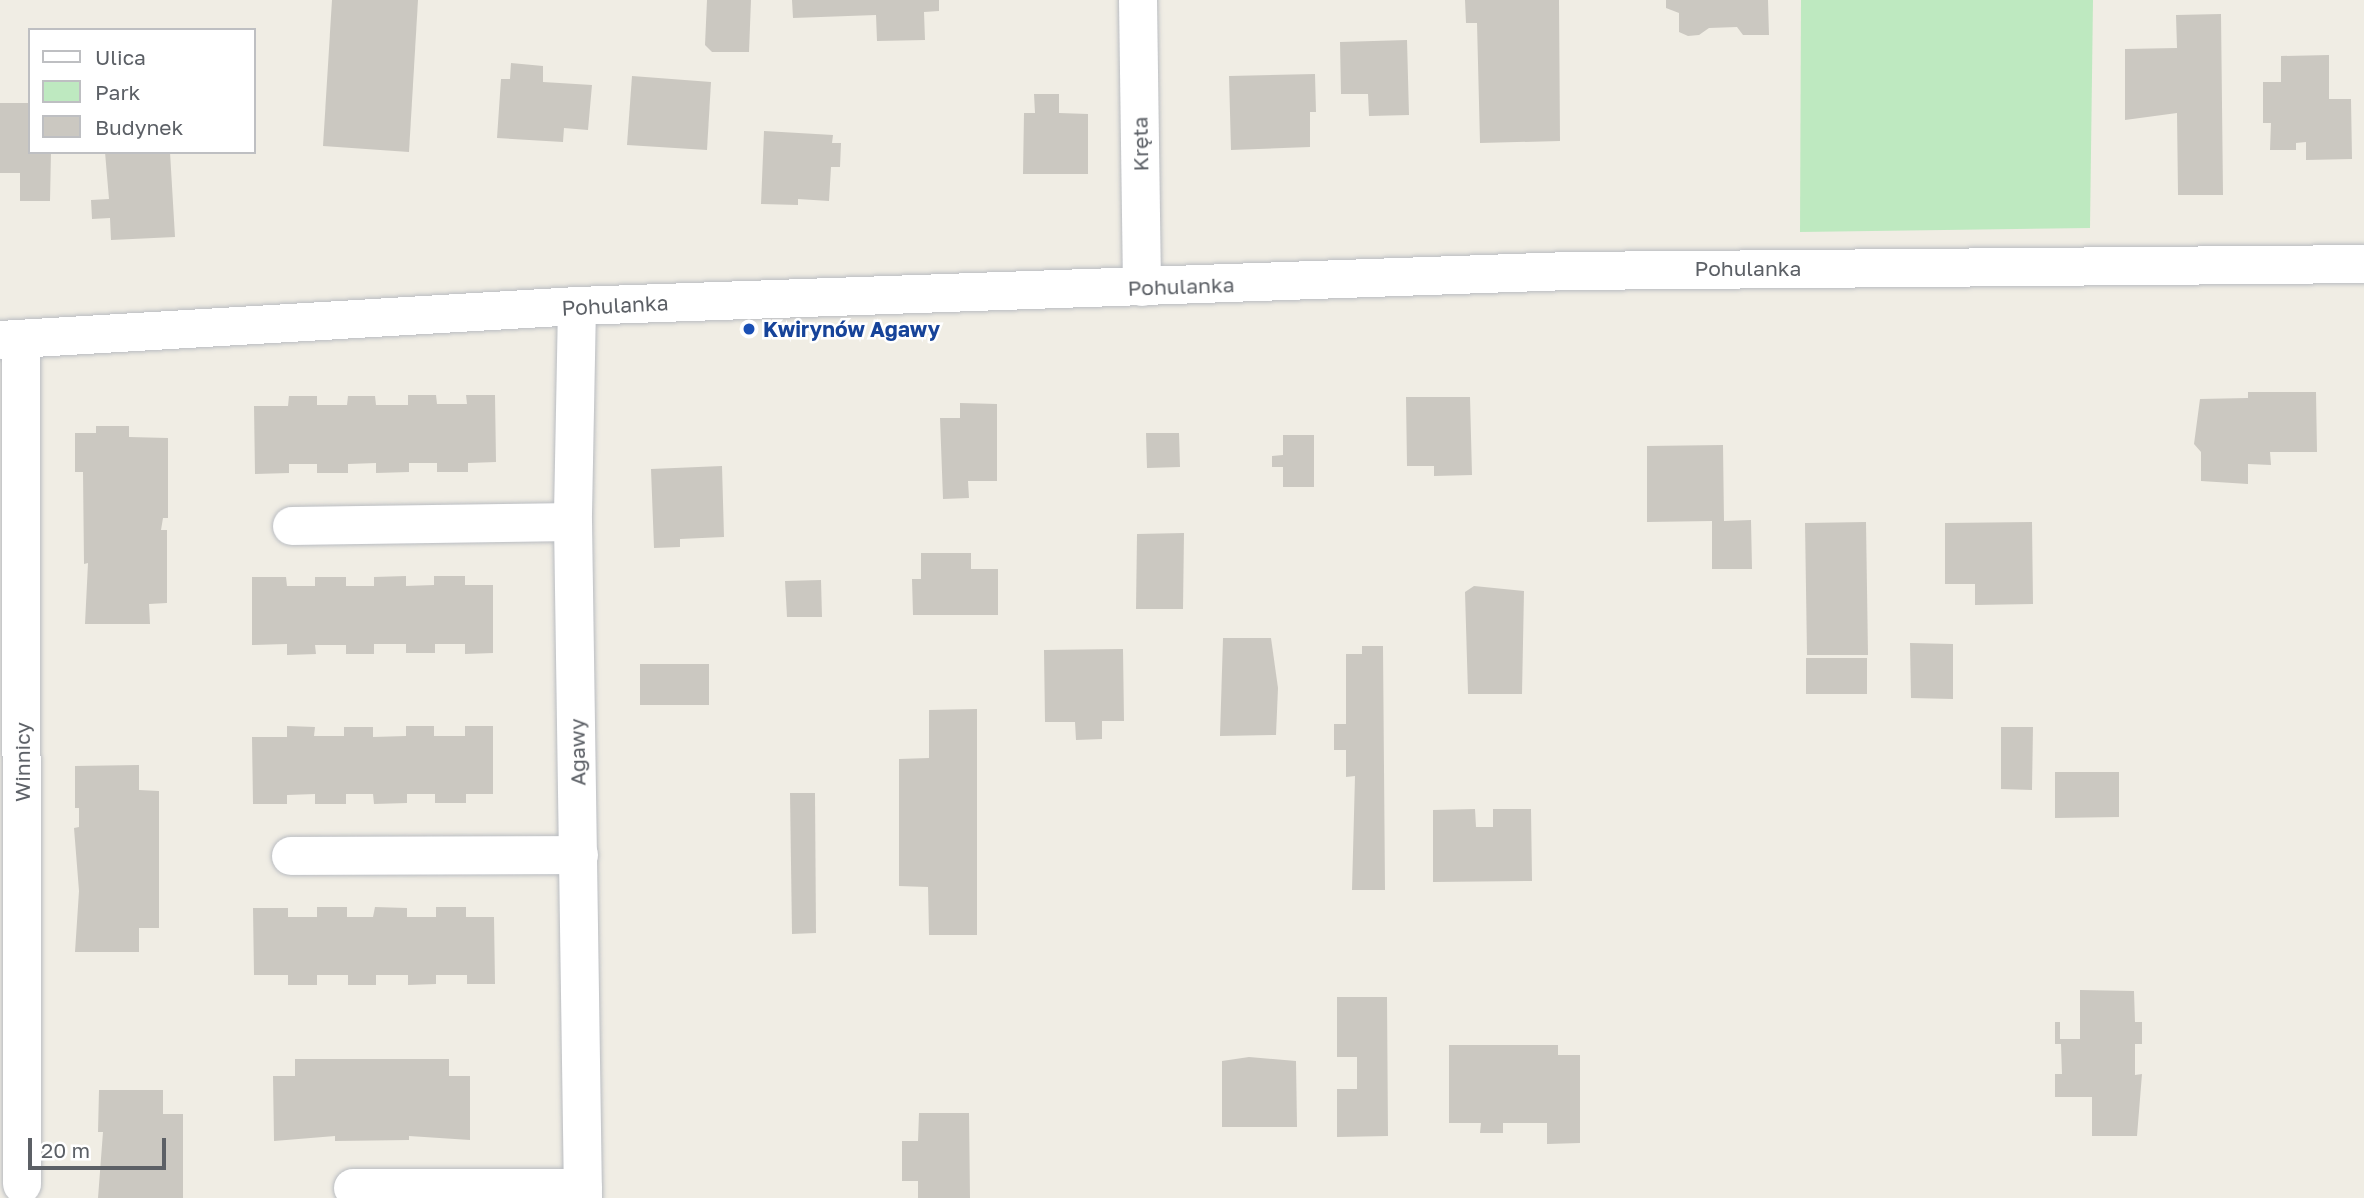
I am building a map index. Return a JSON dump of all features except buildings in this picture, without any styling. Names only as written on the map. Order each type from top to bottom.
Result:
[{"type":"street","name":"Kręta","points":[[1138,0],[1142,287]]},
{"type":"street","name":"Pohulanka","points":[[10,340],[577,306],[1670,269],[2364,264]]},
{"type":"street","name":"Agawy","points":[[577,306],[573,522],[583,1193]]},
{"type":"street","name":"Winnicy","points":[[10,340],[22,1184]]},
{"type":"street","points":[[292,526],[573,522]]},
{"type":"street","points":[[290,856],[579,855]]},
{"type":"street","points":[[353,1188],[583,1193]]},
{"type":"green space","points":[[1801,0],[2093,0],[2090,228],[1800,232]]},
{"type":"place","name":"Kwirynów Agawy","points":[[749,329]]}]
